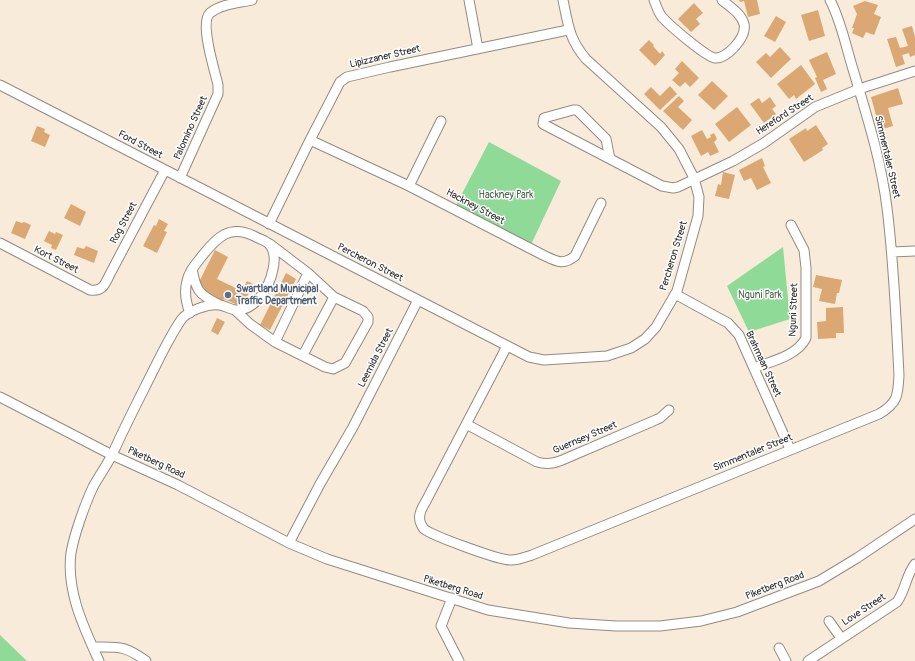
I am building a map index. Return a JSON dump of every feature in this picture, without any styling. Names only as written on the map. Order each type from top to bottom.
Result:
[{"type":"street","name":"Palomino Street","points":[[180,178],[218,94],[218,85],[206,32],[209,13],[219,7],[252,0]]},
{"type":"street","points":[[469,0],[478,49]]},
{"type":"street","name":"Percheron Street","points":[[269,224],[529,357],[544,360],[607,356],[632,348],[645,339],[656,327],[675,294],[684,268],[698,216],[699,198],[694,178],[679,149],[665,133],[586,59],[578,49],[568,30],[564,0]]},
{"type":"street","points":[[654,0],[660,15],[670,26],[707,54],[715,58],[722,56],[733,48],[743,37],[744,25],[739,14],[722,0]]},
{"type":"street","name":"Simmentaler Street","points":[[507,346],[421,511],[420,521],[421,526],[439,536],[497,558],[511,561],[532,555],[879,414],[888,409],[894,402],[898,391],[899,375],[892,252],[887,207],[879,163],[859,89],[841,26],[830,0]]},
{"type":"street","name":"Lipizzaner Street","points":[[269,224],[340,82],[347,77],[568,30]]},
{"type":"street","name":"Hereford Street","points":[[610,159],[606,138],[577,110],[544,118],[543,124],[610,159],[667,188],[673,188],[733,161],[764,142],[814,107],[859,89],[915,71]]},
{"type":"street","name":"Ford Street","points":[[0,85],[269,224]]},
{"type":"street","points":[[409,186],[441,121]]},
{"type":"street","name":"Hackney Street","points":[[310,140],[409,186],[543,255],[564,263],[576,256],[601,203]]},
{"type":"street","name":"Rog Street","points":[[102,287],[165,170]]},
{"type":"street","name":"Nguni Street","points":[[754,368],[796,350],[803,345],[806,338],[806,268],[804,250],[791,225]]},
{"type":"street","points":[[190,313],[186,303],[186,283],[192,269],[214,240],[228,232],[238,231],[244,232],[268,243],[308,273],[334,297],[363,312],[368,317],[368,322],[345,364],[333,369],[325,367],[275,342],[234,310],[219,305],[205,297],[196,287],[192,269]]},
{"type":"street","name":"Kort Street","points":[[0,243],[90,290],[96,291],[102,287]]},
{"type":"street","points":[[234,310],[247,307],[254,303],[261,296],[271,280],[274,256],[268,243]]},
{"type":"street","points":[[892,252],[915,251]]},
{"type":"street","points":[[275,342],[308,273]]},
{"type":"street","name":"Brahmaan Street","points":[[675,294],[728,323],[739,335],[790,449]]},
{"type":"street","points":[[303,355],[334,297]]},
{"type":"street","name":"Leemida Street","points":[[289,543],[353,426],[418,300]]},
{"type":"street","points":[[99,661],[77,606],[71,586],[71,554],[81,517],[93,488],[112,455],[164,350],[182,319],[190,313],[206,306],[219,305]]},
{"type":"street","name":"Piketberg Road","points":[[0,398],[112,455],[178,484],[289,543],[327,559],[488,610],[569,623],[616,626],[660,626],[701,621],[737,612],[819,581],[857,558],[915,519]]},
{"type":"street","name":"Guernsey Street","points":[[466,424],[537,462],[554,464],[660,418],[669,410]]},
{"type":"street","name":"Love Street","points":[[808,661],[897,602],[915,564]]},
{"type":"street","points":[[452,598],[441,626],[458,661]]},
{"type":"street","points":[[829,621],[841,638]]},
{"type":"street","points":[[93,647],[119,646],[131,651],[146,661]]},
{"type":"street","points":[[779,648],[786,661]]},
{"type":"green space","name":"Hackney Park","points":[[489,142],[561,181],[528,251],[453,211]]},
{"type":"green space","name":"Nguni Park","points":[[783,247],[790,319],[749,332],[727,286]]},
{"type":"green space","points":[[0,635],[27,661],[0,661]]},
{"type":"building","points":[[739,0],[757,0],[760,14],[748,17],[744,1],[740,2]]},
{"type":"building","points":[[865,1],[878,5],[874,14],[881,17],[874,35],[866,32],[863,38],[852,33],[854,28],[852,28],[857,14],[853,6]]},
{"type":"building","points":[[694,3],[703,13],[696,19],[700,24],[691,32],[678,19]]},
{"type":"building","points":[[818,10],[825,36],[809,41],[801,15]]},
{"type":"building","points":[[776,16],[786,22],[775,42],[764,36]]},
{"type":"building","points":[[912,26],[915,37],[915,55],[910,57],[909,53],[902,55],[905,64],[896,67],[887,39],[896,37],[900,48],[908,46],[902,29]]},
{"type":"building","points":[[649,40],[660,54],[662,51],[665,55],[655,66],[639,50]]},
{"type":"building","points":[[780,47],[791,59],[771,78],[756,62],[766,53],[770,57]]},
{"type":"building","points":[[827,52],[836,74],[823,80],[827,89],[821,92],[815,78],[817,77],[809,60]]},
{"type":"building","points":[[682,61],[699,78],[690,87],[685,82],[680,87],[672,80],[679,73],[675,69]]},
{"type":"building","points":[[801,65],[815,84],[796,99],[794,95],[789,99],[777,84]]},
{"type":"building","points":[[712,81],[728,96],[714,110],[698,95]]},
{"type":"building","points":[[670,86],[677,94],[660,110],[644,94],[651,87],[660,96]]},
{"type":"building","points":[[898,88],[903,104],[888,108],[893,126],[880,130],[871,97]]},
{"type":"building","points":[[679,96],[684,101],[678,107],[692,120],[683,130],[663,111]]},
{"type":"building","points":[[770,97],[776,106],[772,109],[776,114],[764,123],[750,104],[759,98],[762,103]]},
{"type":"building","points":[[737,107],[751,125],[729,142],[715,124]]},
{"type":"building","points":[[816,125],[828,144],[822,148],[823,150],[804,162],[789,139],[806,128],[807,131]]},
{"type":"building","points":[[37,126],[45,129],[44,132],[50,135],[45,147],[31,141]]},
{"type":"building","points":[[702,130],[707,139],[714,133],[717,139],[714,142],[719,152],[710,156],[708,152],[701,156],[691,136]]},
{"type":"building","points":[[762,158],[765,166],[763,167],[771,183],[757,190],[751,178],[744,181],[739,170]]},
{"type":"building","points":[[723,172],[735,175],[729,199],[715,196],[718,184],[721,185]]},
{"type":"building","points":[[71,204],[86,212],[80,226],[64,218]]},
{"type":"building","points":[[159,219],[168,224],[164,231],[167,232],[157,253],[143,246],[154,225],[156,226]]},
{"type":"building","points":[[16,221],[31,225],[25,239],[11,233]]},
{"type":"building","points":[[49,231],[55,234],[56,232],[63,235],[56,250],[51,248],[52,245],[44,241]]},
{"type":"building","points":[[86,246],[98,251],[94,263],[74,255],[77,247],[84,249]]},
{"type":"building","points":[[215,250],[228,257],[217,279],[242,291],[247,281],[253,284],[242,307],[224,299],[221,304],[208,297],[210,293],[197,286]]},
{"type":"building","points":[[286,273],[296,279],[270,330],[260,325]]},
{"type":"building","points":[[816,275],[842,280],[835,304],[819,301],[822,289],[813,287]]},
{"type":"building","points":[[843,307],[844,333],[836,333],[836,338],[818,339],[817,322],[826,321],[826,308]]},
{"type":"building","points":[[217,318],[225,322],[218,335],[211,331]]},
{"type":"place","name":"Swartland Municipal Traffic Department","points":[[228,295]]}]
